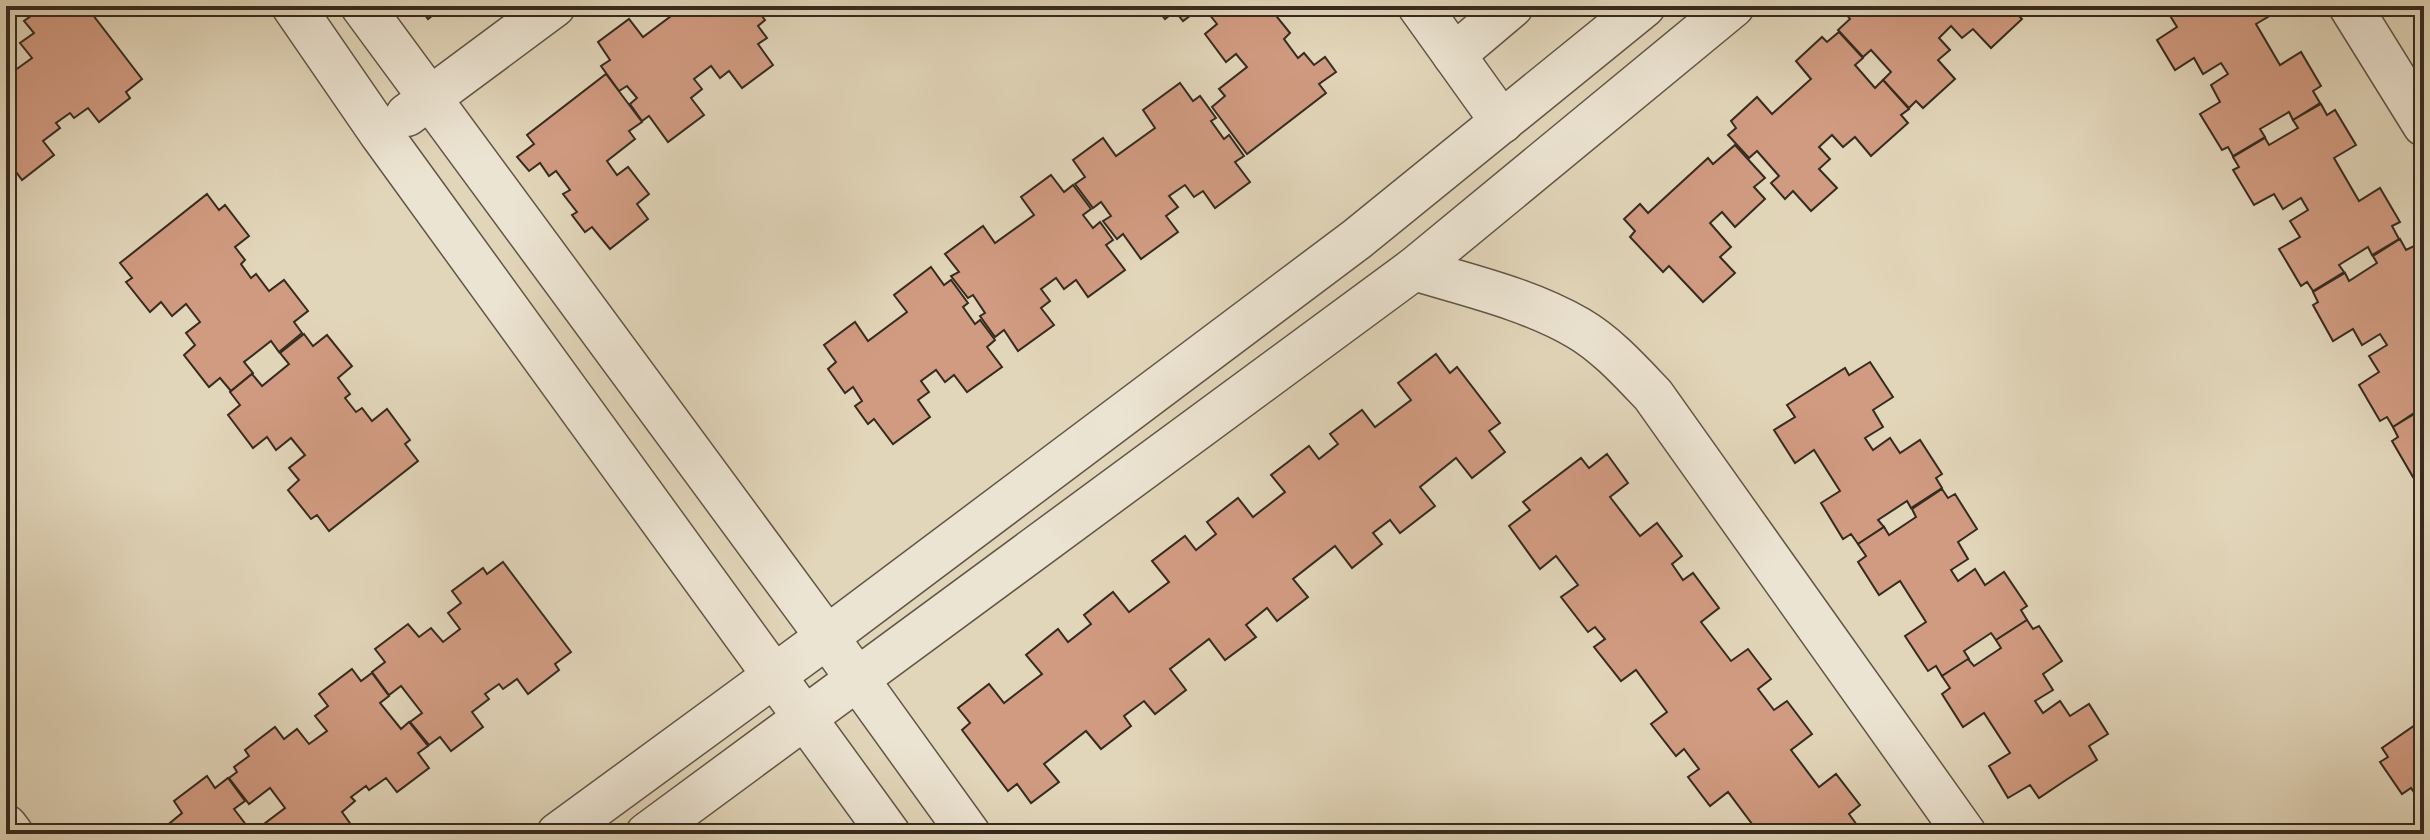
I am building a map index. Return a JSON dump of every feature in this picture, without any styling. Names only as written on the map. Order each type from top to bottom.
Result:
[{"type":"street","points":[[293,6],[381,134],[889,834]]},
{"type":"street","points":[[362,6],[969,834]]},
{"type":"street","points":[[381,134],[554,6]]},
{"type":"street","points":[[1419,6],[1502,122]]},
{"type":"street","points":[[1454,55],[1512,6]]},
{"type":"street","points":[[558,834],[827,637],[1357,239],[1644,6]]},
{"type":"street","points":[[647,834],[1414,269],[1733,6]]},
{"type":"street","points":[[2350,6],[2424,125]]},
{"type":"street","points":[[1414,269],[1516,299],[1580,329],[1622,361],[1662,407],[1965,834]]},
{"type":"street","points":[[577,404],[628,368]]},
{"type":"street","points":[[6,826],[12,834]]},
{"type":"building","points":[[45,6],[86,6],[142,79],[126,92],[130,98],[99,122],[88,108],[74,118],[70,113],[56,123],[60,128],[43,141],[54,155],[22,180],[11,165],[6,169],[6,61],[14,71],[32,58],[20,43],[34,33],[24,21]]},
{"type":"building","points":[[418,6],[444,6],[428,19]]},
{"type":"building","points":[[676,6],[754,6],[765,20],[758,26],[767,38],[758,44],[773,65],[742,88],[729,71],[720,78],[711,66],[694,79],[702,89],[691,98],[704,115],[668,142],[649,116],[642,121],[630,104],[637,98],[627,86],[619,91],[601,66],[610,60],[598,42],[629,19],[643,37],[679,10]]},
{"type":"building","points":[[1155,6],[1203,6],[1183,21],[1175,11],[1165,19]]},
{"type":"building","points":[[1210,6],[1276,6],[1282,13],[1277,17],[1290,33],[1284,39],[1298,58],[1304,53],[1314,65],[1325,57],[1336,72],[1319,84],[1326,93],[1247,154],[1212,107],[1225,96],[1219,89],[1247,67],[1236,54],[1226,62],[1205,34],[1217,24],[1205,9]]},
{"type":"building","points":[[1855,6],[2009,6],[2022,19],[1991,48],[1973,29],[1962,38],[1951,26],[1939,38],[1950,50],[1938,60],[1955,79],[1923,108],[1916,101],[1909,108],[1883,80],[1891,72],[1871,50],[1863,57],[1838,30],[1850,19],[1846,14]]},
{"type":"building","points":[[2181,6],[2274,6],[2278,11],[2256,24],[2280,65],[2301,52],[2321,86],[2313,91],[2320,103],[2293,120],[2289,112],[2260,129],[2265,137],[2233,156],[2228,147],[2222,150],[2200,114],[2220,102],[2211,85],[2228,74],[2221,63],[2203,74],[2194,58],[2175,70],[2157,40],[2177,27],[2169,14]]},
{"type":"building","points":[[1839,32],[1863,58],[1855,65],[1875,88],[1883,80],[1909,109],[1901,115],[1908,123],[1871,156],[1855,137],[1843,147],[1832,135],[1819,147],[1830,159],[1819,169],[1837,188],[1811,211],[1793,191],[1785,199],[1771,183],[1779,176],[1757,151],[1749,158],[1728,135],[1736,128],[1731,121],[1757,97],[1772,114],[1811,79],[1796,61],[1822,37],[1827,42]]},
{"type":"building","points":[[606,74],[642,122],[629,131],[635,139],[607,161],[617,175],[628,167],[649,194],[637,204],[648,219],[610,249],[592,227],[585,232],[572,215],[577,212],[563,194],[570,190],[556,171],[549,176],[540,163],[529,171],[517,157],[534,144],[527,135]]},
{"type":"building","points":[[1180,83],[1193,101],[1200,96],[1216,118],[1211,121],[1224,139],[1229,135],[1244,156],[1235,162],[1250,182],[1215,208],[1203,191],[1194,197],[1185,185],[1169,196],[1178,207],[1166,216],[1178,232],[1141,259],[1123,234],[1117,239],[1103,221],[1111,216],[1101,202],[1093,208],[1075,184],[1085,177],[1073,160],[1103,138],[1116,156],[1155,128],[1143,110]]},
{"type":"building","points":[[2321,104],[2327,115],[2335,110],[2356,145],[2334,158],[2359,201],[2380,188],[2400,222],[2392,226],[2399,239],[2372,255],[2368,247],[2339,265],[2344,272],[2313,291],[2307,282],[2301,286],[2279,249],[2300,237],[2290,221],[2308,210],[2301,198],[2283,209],[2274,194],[2254,205],[2233,170],[2239,167],[2233,157],[2265,138],[2269,145],[2298,128],[2293,120]]},
{"type":"building","points":[[1735,145],[1765,178],[1754,187],[1765,199],[1735,227],[1722,212],[1710,223],[1731,247],[1720,257],[1735,273],[1703,302],[1669,266],[1663,272],[1630,237],[1635,231],[1624,219],[1640,204],[1648,213],[1708,158],[1713,164]]},
{"type":"building","points":[[1051,175],[1064,192],[1073,185],[1091,209],[1083,215],[1093,228],[1100,222],[1113,240],[1106,245],[1125,270],[1088,297],[1076,280],[1064,289],[1056,278],[1041,289],[1050,301],[1041,308],[1054,325],[1018,351],[1004,330],[995,337],[980,316],[985,313],[973,295],[968,298],[951,276],[959,272],[945,254],[983,226],[995,243],[1034,215],[1021,197]]},
{"type":"building","points":[[207,194],[219,210],[225,205],[249,236],[235,247],[245,260],[241,264],[251,278],[256,274],[269,291],[284,280],[308,311],[294,322],[302,333],[279,352],[271,341],[244,362],[253,373],[231,391],[220,378],[209,387],[184,355],[195,345],[186,333],[200,322],[186,304],[172,316],[161,302],[150,312],[126,282],[132,278],[120,263]]},
{"type":"building","points":[[2400,239],[2406,250],[2414,246],[2424,262],[2424,288],[2414,294],[2424,311],[2424,397],[2419,400],[2423,407],[2393,427],[2387,417],[2380,421],[2359,385],[2379,372],[2369,356],[2387,345],[2380,334],[2362,345],[2353,329],[2333,341],[2313,305],[2318,302],[2313,292],[2345,273],[2349,281],[2377,263],[2373,256]]},
{"type":"building","points":[[931,267],[944,285],[951,280],[968,303],[963,307],[975,324],[980,320],[995,340],[987,347],[1002,367],[967,392],[954,375],[945,382],[936,370],[921,381],[929,392],[918,400],[930,417],[893,444],[874,419],[868,424],[855,406],[862,401],[853,387],[845,393],[828,369],[836,362],[824,345],[855,322],[868,341],[907,312],[894,295]]},
{"type":"building","points":[[304,334],[313,346],[327,335],[352,366],[338,378],[350,394],[345,398],[356,412],[362,408],[372,421],[387,409],[410,440],[405,444],[418,461],[329,531],[317,515],[311,519],[288,490],[299,480],[289,468],[305,455],[291,438],[276,450],[267,437],[253,448],[228,415],[240,405],[230,392],[252,374],[262,386],[289,364],[280,353]]},
{"type":"building","points":[[1436,354],[1450,373],[1457,367],[1500,423],[1489,431],[1505,452],[1472,478],[1456,458],[1420,487],[1435,506],[1400,533],[1390,520],[1373,533],[1382,544],[1352,568],[1335,546],[1293,579],[1308,597],[1277,621],[1267,608],[1246,625],[1256,637],[1225,660],[1209,639],[1170,669],[1186,690],[1155,714],[1144,701],[1124,716],[1131,726],[1101,749],[1086,731],[1044,764],[1059,782],[1031,803],[1017,784],[1008,791],[962,730],[970,723],[958,708],[989,684],[1004,703],[1042,674],[1026,655],[1058,629],[1068,642],[1091,624],[1084,615],[1113,592],[1129,612],[1169,582],[1152,561],[1185,536],[1196,550],[1216,534],[1207,522],[1238,498],[1253,517],[1285,492],[1271,475],[1309,446],[1319,459],[1338,444],[1330,434],[1362,410],[1375,427],[1411,400],[1398,383]]},
{"type":"building","points":[[1870,362],[1893,397],[1873,410],[1883,427],[1865,438],[1873,450],[1890,438],[1900,453],[1920,440],[1942,474],[1936,478],[1942,488],[1911,508],[1907,501],[1878,520],[1884,527],[1858,544],[1851,534],[1843,539],[1821,503],[1840,491],[1814,450],[1795,463],[1774,430],[1795,417],[1787,405],[1845,368],[1849,375]]},
{"type":"building","points":[[2424,408],[2424,470],[2413,477],[2392,441],[2398,437],[2393,427]]},
{"type":"building","points":[[1607,454],[1628,483],[1610,497],[1640,536],[1657,523],[1682,556],[1672,564],[1683,580],[1693,573],[1719,608],[1701,622],[1731,661],[1748,649],[1771,679],[1758,689],[1774,710],[1787,701],[1812,734],[1791,750],[1819,787],[1836,774],[1860,805],[1849,814],[1862,832],[1874,824],[1881,834],[1755,834],[1758,832],[1728,792],[1710,806],[1688,777],[1699,769],[1684,749],[1676,756],[1651,724],[1667,712],[1636,670],[1621,681],[1594,647],[1605,639],[1595,627],[1588,632],[1561,597],[1578,585],[1556,556],[1540,569],[1509,526],[1530,510],[1523,502],[1581,458],[1589,468]]},
{"type":"building","points":[[1942,489],[1948,498],[1955,494],[1977,529],[1958,542],[1968,559],[1951,570],[1958,581],[1975,569],[1985,585],[2004,572],[2027,606],[2021,610],[2027,620],[1996,640],[1991,633],[1964,651],[1969,659],[1942,676],[1936,666],[1928,671],[1905,636],[1926,622],[1900,581],[1879,595],[1858,562],[1866,556],[1858,544],[1884,527],[1889,535],[1916,517],[1912,509]]},
{"type":"building","points":[[503,562],[571,652],[555,664],[559,670],[528,694],[517,679],[503,689],[499,684],[485,694],[489,699],[472,712],[483,727],[451,751],[440,737],[429,745],[410,722],[422,713],[401,686],[389,695],[372,672],[385,662],[375,649],[408,624],[419,637],[431,628],[443,642],[460,629],[448,613],[461,603],[452,591],[483,568],[487,574]]},
{"type":"building","points":[[2027,620],[2033,629],[2039,626],[2062,661],[2043,674],[2053,690],[2035,701],[2043,713],[2060,701],[2070,716],[2089,704],[2108,734],[2089,746],[2097,760],[2039,798],[2030,785],[2008,798],[1989,766],[2010,753],[1984,713],[1963,727],[1942,694],[1950,688],[1942,676],[1968,659],[1974,666],[2001,648],[1996,640]]},
{"type":"building","points":[[352,669],[361,681],[372,673],[389,696],[380,703],[401,729],[409,722],[428,746],[418,753],[429,768],[397,792],[386,778],[369,790],[366,786],[351,797],[355,801],[342,812],[352,826],[342,834],[272,834],[264,824],[285,808],[270,788],[249,804],[229,778],[237,772],[234,767],[249,756],[245,750],[275,727],[284,739],[297,729],[309,744],[327,731],[315,716],[328,706],[319,694]]},
{"type":"building","points":[[2418,723],[2424,732],[2424,807],[2411,788],[2402,794],[2380,762],[2388,757],[2382,748]]},
{"type":"building","points":[[207,776],[215,788],[228,778],[245,801],[234,809],[253,834],[179,834],[170,823],[182,813],[174,801]]}]
